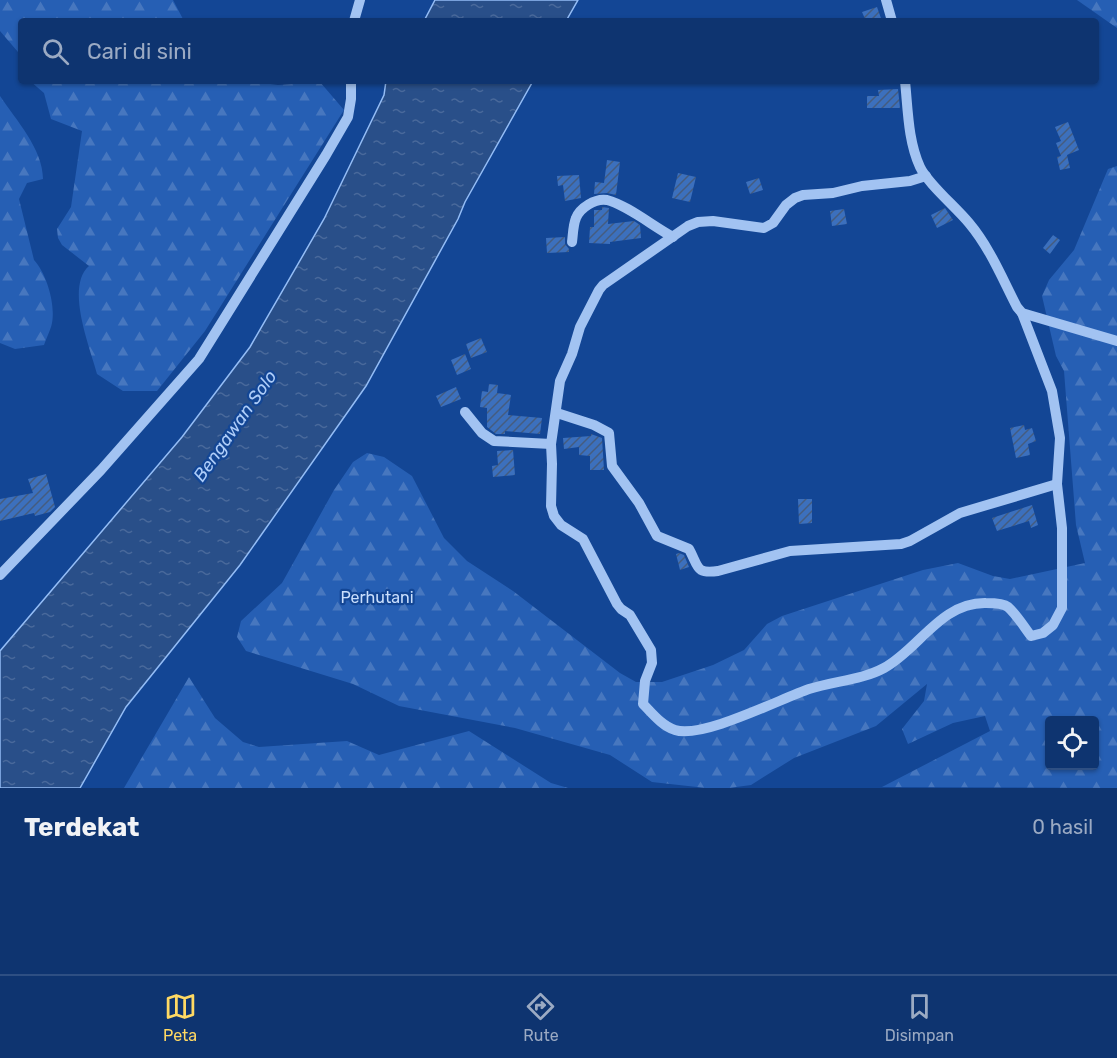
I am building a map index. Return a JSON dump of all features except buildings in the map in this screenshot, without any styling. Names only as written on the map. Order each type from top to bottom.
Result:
[{"type":"street","points":[[355,18],[360,0]]},
{"type":"street","points":[[886,0],[891,18]]},
{"type":"street","points":[[0,575],[101,470],[199,359],[348,117],[351,84]]},
{"type":"street","points":[[905,84],[911,137],[921,168],[970,224],[988,249],[1022,313],[1052,392],[1060,438],[1057,484],[1062,528],[1062,608],[1053,625],[1043,633],[1031,636],[1007,606],[977,603],[955,611],[931,627],[897,660],[882,669],[811,689],[729,720],[689,731],[675,730],[643,704],[645,681],[652,663],[651,650],[630,615],[617,604],[583,539],[561,525],[554,516],[551,506],[551,444],[560,381],[572,354],[580,327],[599,290],[698,222],[713,221],[764,228],[772,223],[786,205],[803,195],[817,192],[833,193],[862,186],[910,181],[926,176]]},
{"type":"street","points":[[572,242],[576,218],[583,208],[601,200],[624,208],[673,237]]},
{"type":"street","points":[[1022,313],[1117,341]]},
{"type":"street","points":[[465,412],[482,434],[494,441],[551,444]]},
{"type":"street","points":[[556,413],[594,425],[609,433],[612,466],[639,503],[657,536],[682,544],[689,549],[698,568],[706,573],[790,551],[901,544],[960,513],[1057,484]]},
{"type":"green space","points":[[0,0],[173,0],[182,18],[18,18],[18,52],[0,31]]},
{"type":"green space","points":[[1077,0],[1117,0],[1117,28]]},
{"type":"green space","points":[[34,84],[322,84],[344,110],[205,331],[157,391],[123,391],[97,374],[81,318],[79,302],[82,276],[89,266],[62,245],[57,229],[71,207],[82,131],[51,119],[44,93]]},
{"type":"green space","points":[[0,96],[28,135],[42,168],[43,179],[27,183],[19,199],[34,260],[47,282],[53,310],[51,327],[44,345],[15,349],[0,343]]},
{"type":"green space","name":"Perhutani","points":[[1117,166],[1117,788],[882,787],[990,731],[985,716],[953,723],[908,744],[902,729],[924,701],[927,684],[876,726],[794,758],[751,785],[706,788],[652,782],[610,755],[515,728],[399,706],[353,684],[246,651],[237,637],[241,621],[282,583],[334,490],[353,462],[367,453],[384,457],[412,476],[444,538],[467,561],[513,591],[620,673],[636,682],[662,682],[713,665],[744,650],[767,624],[782,616],[923,570],[958,563],[993,576],[1010,579],[1085,563],[1076,525],[1064,371],[1056,356],[1042,296],[1049,280],[1074,250],[1108,169]]},
{"type":"green space","points":[[189,677],[215,718],[243,742],[259,747],[347,741],[379,755],[469,731],[551,783],[568,788],[124,788]]},
{"type":"water","points":[[435,0],[578,0],[568,18],[426,18]]},
{"type":"water","name":"Bengawan Solo","points":[[386,84],[531,84],[366,386],[240,565],[126,707],[80,788],[0,788],[0,651],[182,437],[250,347],[324,219],[384,95]]}]
